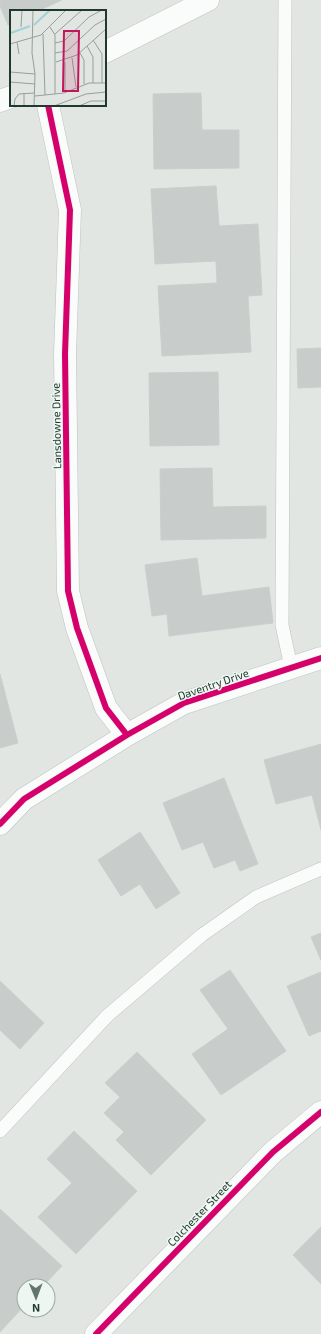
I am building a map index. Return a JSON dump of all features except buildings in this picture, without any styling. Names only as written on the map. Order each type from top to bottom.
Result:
[{"type":"street","points":[[106,51],[208,0]]},
{"type":"street","points":[[0,101],[10,97]]},
{"type":"street","name":"Lansdowne Drive","points":[[48,106],[70,210],[65,354],[68,591],[77,628],[106,708],[127,735]]},
{"type":"street","name":"Daventry Drive","points":[[0,824],[24,799],[127,735],[184,702],[321,658]]},
{"type":"street","name":"Colchester Street","points":[[96,1334],[273,1152],[321,1112]]},
{"type":"lane","points":[[285,0],[282,625],[291,667]]},
{"type":"lane","points":[[0,1131],[108,1016],[202,935],[256,897],[321,869]]},
{"type":"cycle path","points":[[48,106],[70,210],[65,354],[68,591],[77,628],[106,708],[127,735]]},
{"type":"cycle path","points":[[0,824],[24,799],[127,735],[184,703],[321,658]]},
{"type":"cycle path","points":[[96,1334],[273,1152],[321,1112]]}]
